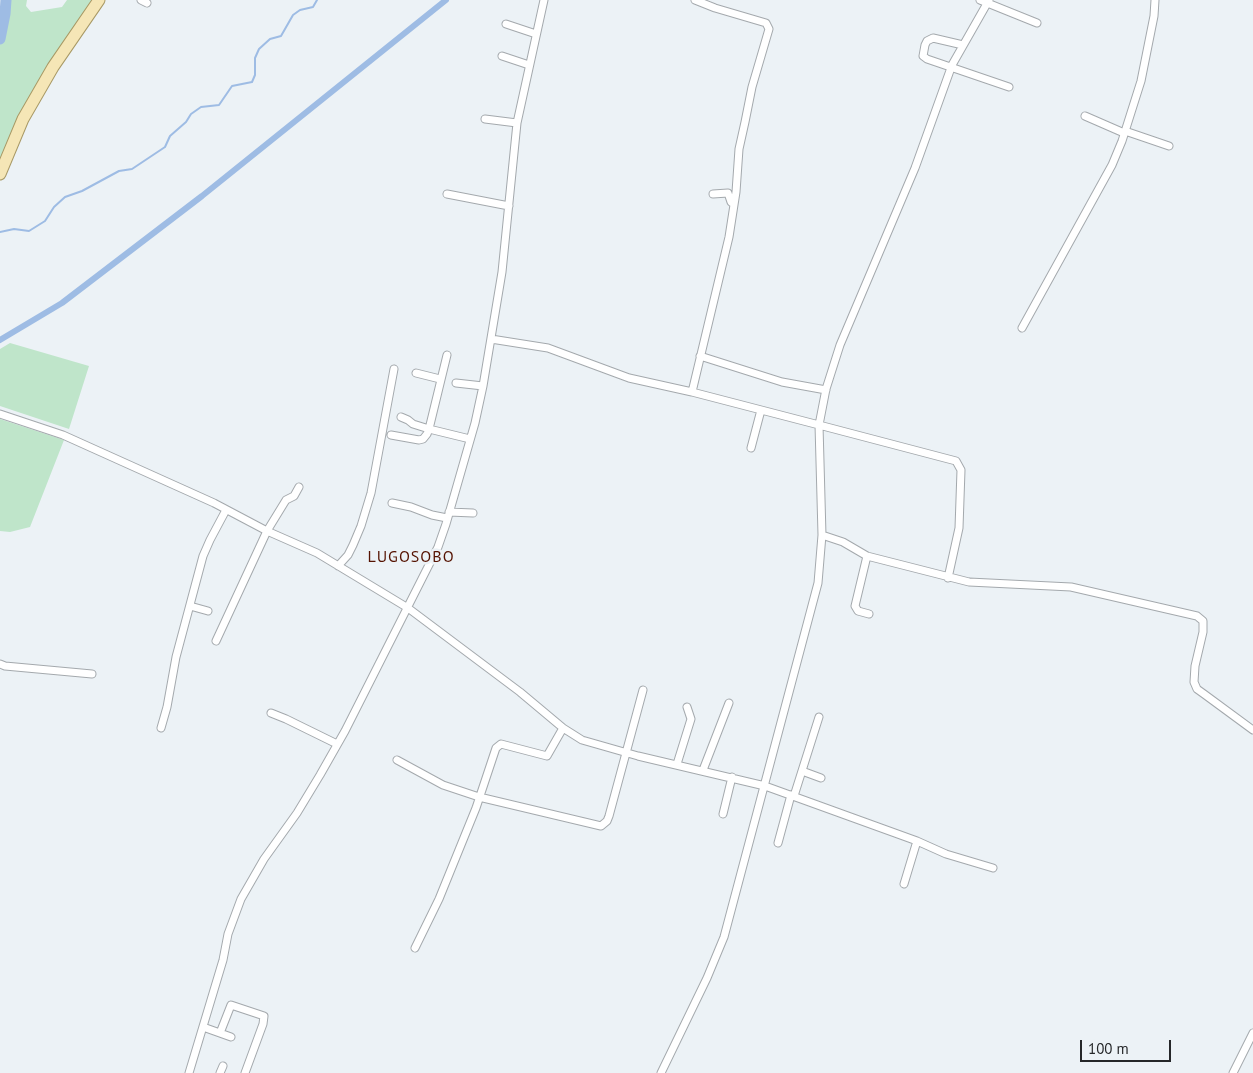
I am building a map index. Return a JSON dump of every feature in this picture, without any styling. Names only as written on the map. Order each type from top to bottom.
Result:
[{"type":"main road","points":[[0,174],[23,119],[53,67],[99,0]]},
{"type":"street","points":[[189,1073],[223,960],[228,934],[241,899],[264,859],[296,813],[338,744],[438,547],[470,439],[483,386],[502,272],[517,123],[544,0]]},
{"type":"street","points":[[692,392],[729,237],[740,149],[752,87],[769,29],[766,23],[695,0]]},
{"type":"street","points":[[980,0],[989,2],[1037,23]]},
{"type":"street","points":[[1022,328],[1112,164],[1125,132],[1141,82],[1154,16],[1155,0]]},
{"type":"street","points":[[661,1073],[707,978],[724,937],[818,583],[822,535],[819,425],[826,390],[840,345],[914,168],[951,67],[989,2]]},
{"type":"street","points":[[506,24],[536,34]]},
{"type":"street","points":[[963,45],[936,38],[930,39],[925,45],[924,58],[1009,87]]},
{"type":"street","points":[[502,56],[529,65]]},
{"type":"street","points":[[1085,116],[1168,146]]},
{"type":"street","points":[[485,118],[517,123]]},
{"type":"street","points":[[447,194],[509,206]]},
{"type":"street","points":[[713,194],[728,194],[730,202],[734,204]]},
{"type":"street","points":[[491,339],[548,348],[629,378],[692,392],[956,461],[962,470],[959,528],[948,578]]},
{"type":"street","points":[[391,435],[422,440],[425,437],[430,429],[447,355]]},
{"type":"street","points":[[700,356],[782,382],[826,390]]},
{"type":"street","points":[[338,566],[353,546],[371,493],[394,369]]},
{"type":"street","points":[[416,372],[440,379]]},
{"type":"street","points":[[456,383],[483,386]]},
{"type":"street","points":[[750,448],[761,410]]},
{"type":"street","points":[[0,414],[63,435],[317,553],[408,608],[520,692],[563,728],[582,740],[626,753],[765,786],[917,841],[946,854],[993,868]]},
{"type":"street","points":[[401,417],[413,424],[470,439]]},
{"type":"street","points":[[216,641],[267,531],[286,500],[294,496],[299,487]]},
{"type":"street","points":[[392,504],[411,507],[432,515],[472,513]]},
{"type":"street","points":[[161,728],[167,707],[176,657],[203,556],[226,510]]},
{"type":"street","points":[[822,535],[843,542],[867,556],[948,578],[969,582],[1071,588],[1197,616],[1203,621],[1203,632],[1195,666],[1194,682],[1197,689],[1253,730]]},
{"type":"street","points":[[867,556],[855,606],[858,611],[869,614]]},
{"type":"street","points":[[190,606],[208,612]]},
{"type":"street","points":[[0,664],[92,674]]},
{"type":"street","points":[[397,760],[443,785],[479,798],[601,826],[608,821],[610,816],[643,690]]},
{"type":"street","points":[[703,770],[729,703]]},
{"type":"street","points":[[677,764],[691,719],[687,708]]},
{"type":"street","points":[[271,713],[338,744]]},
{"type":"street","points":[[778,842],[819,717]]},
{"type":"street","points":[[415,948],[439,899],[479,798],[496,748],[501,744],[547,756],[563,728]]},
{"type":"street","points":[[802,770],[821,778]]},
{"type":"street","points":[[723,814],[732,777]]},
{"type":"street","points":[[904,884],[917,841]]},
{"type":"street","points":[[220,1033],[231,1005],[264,1016],[263,1024],[245,1073]]},
{"type":"street","points":[[203,1027],[231,1037]]},
{"type":"street","points":[[1232,1073],[1253,1033]]},
{"type":"green space","points":[[6,0],[27,0],[26,6],[31,12],[62,7],[67,0],[99,0],[62,54],[0,174],[0,39]]},
{"type":"green space","points":[[10,343],[89,366],[69,429],[0,406],[0,349]]},
{"type":"green space","points":[[0,419],[64,440],[30,527],[10,532],[0,531]]},
{"type":"waterway","points":[[0,39],[6,0]]},
{"type":"waterway","points":[[0,232],[14,229],[29,231],[45,221],[54,207],[65,197],[82,191],[119,171],[132,169],[165,147],[170,136],[186,122],[191,114],[201,107],[219,105],[232,86],[252,82],[255,75],[255,58],[259,49],[270,39],[281,36],[293,15],[300,10],[313,7],[317,0]]},
{"type":"waterway","points":[[0,340],[62,303],[202,196],[446,0]]},
{"type":"district","name":"LUGOSOBO","points":[[411,557]]}]
